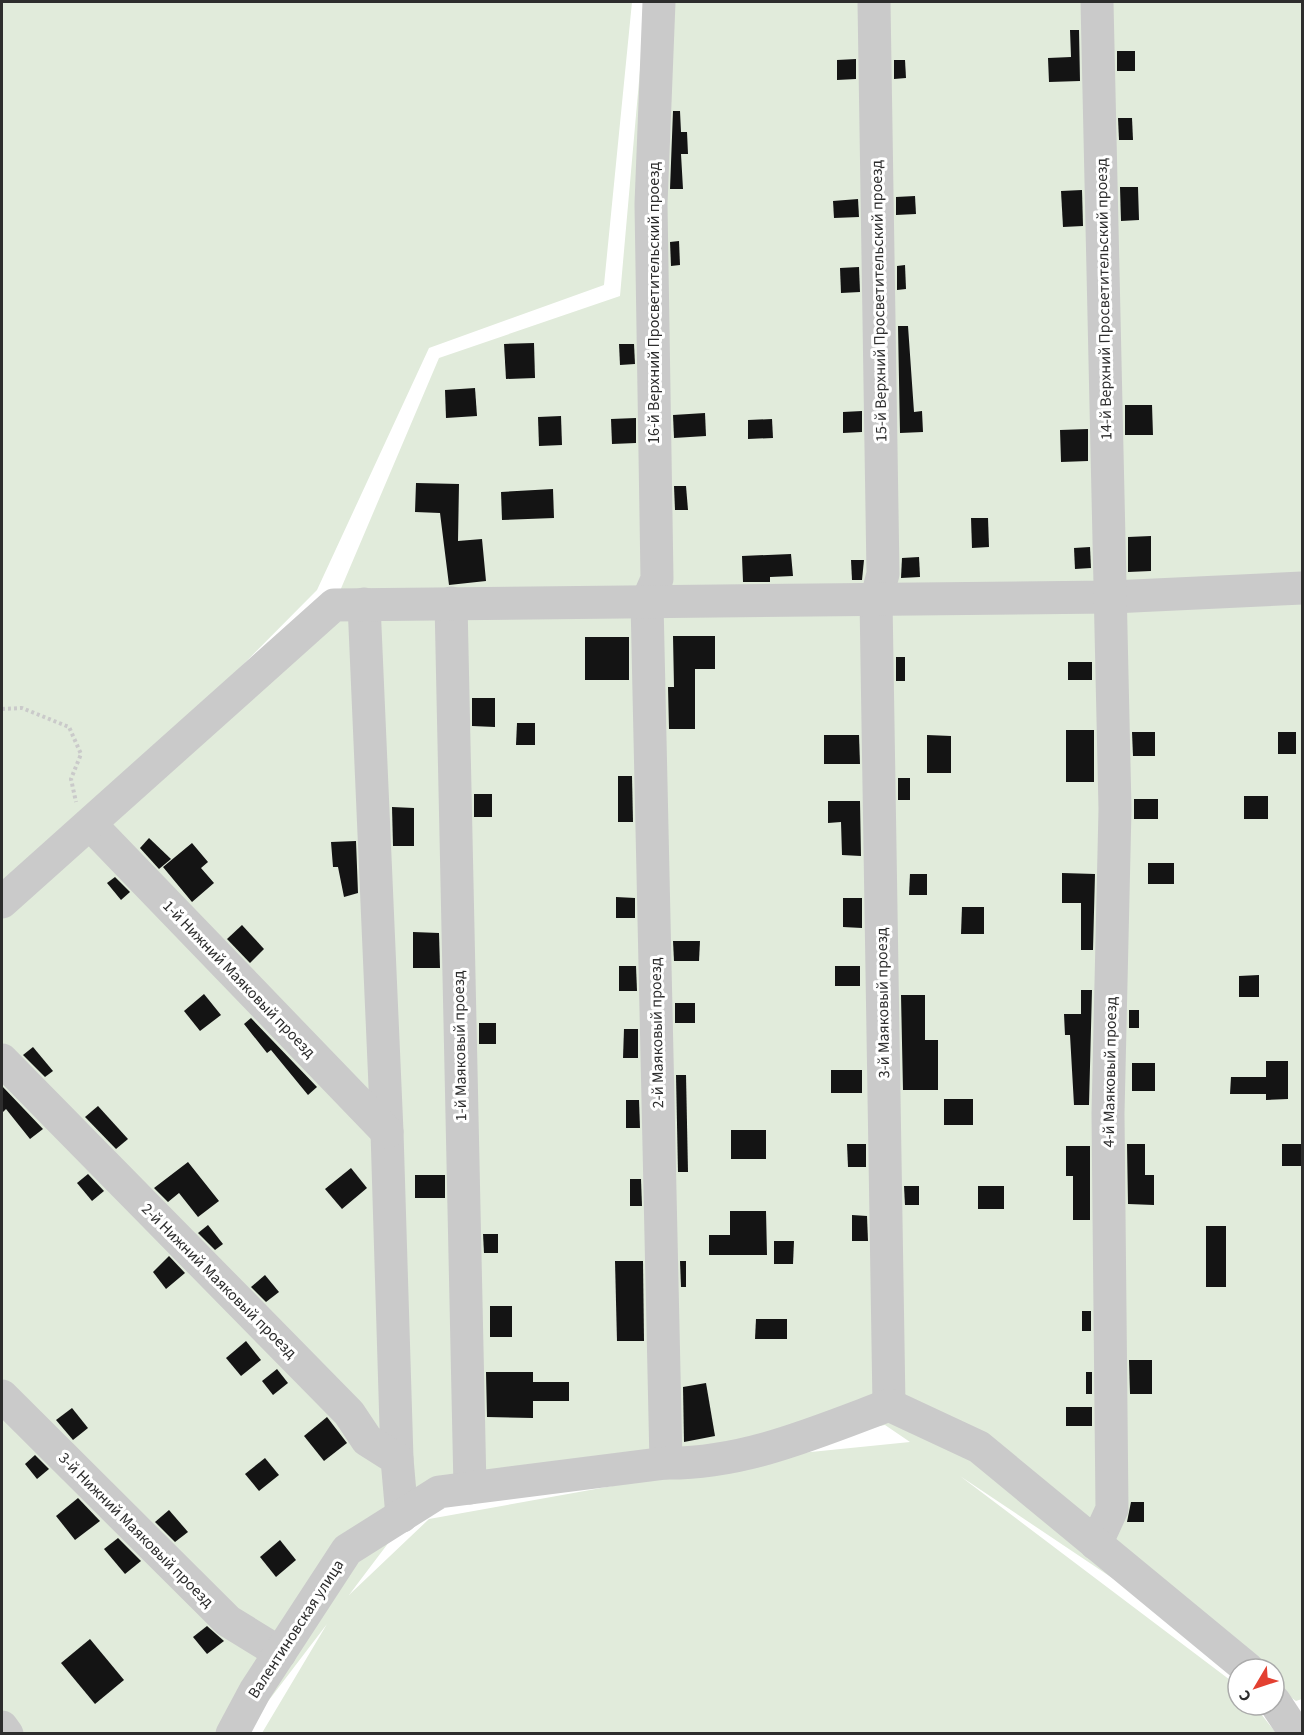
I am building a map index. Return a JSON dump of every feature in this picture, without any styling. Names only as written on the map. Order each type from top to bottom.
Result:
[{"type":"street","name":"16-й Верхний Просветительский проезд","points":[[647,602],[657,579],[651,204],[659,2]]},
{"type":"street","name":"15-й Верхний Просветительский проезд","points":[[874,2],[883,574],[876,600]]},
{"type":"street","name":"14-й Верхний Просветительский проезд","points":[[1096,2],[1112,597]]},
{"type":"street","points":[[2,902],[91,825],[334,605],[1112,597],[1302,588]]},
{"type":"street","name":"4-й Маяковый проезд","points":[[1096,1544],[1112,1509],[1108,1114],[1115,809],[1112,597]]},
{"type":"street","name":"3-й Маяковый проезд","points":[[876,600],[889,1405]]},
{"type":"street","name":"2-й Маяковый проезд","points":[[647,602],[666,1463]]},
{"type":"street","name":"1-й Маяковый проезд","points":[[451,603],[470,1488]]},
{"type":"street","points":[[363,604],[387,1132],[397,1459],[402,1516]]},
{"type":"street","name":"1-й Нижний Маяковый проезд","points":[[91,825],[387,1132]]},
{"type":"street","name":"2-й Нижний Маяковый проезд","points":[[2,1060],[349,1413],[368,1440],[397,1459]]},
{"type":"street","name":"3-й Нижний Маяковый проезд","points":[[2,1396],[228,1621],[280,1653]]},
{"type":"street","points":[[889,1405],[979,1447],[1233,1657]]},
{"type":"street","name":"Валентиновская улица","points":[[232,1734],[280,1653],[347,1551],[439,1492],[666,1463],[700,1463],[788,1443],[889,1405]]},
{"type":"street","points":[[2,1727],[7,1734]]},
{"type":"path","points":[[2,709],[22,708],[69,727],[81,754],[70,779],[74,799],[91,825]]},
{"type":"green space","points":[[2,2],[632,2],[604,285],[429,348],[317,590],[188,720],[2,888]]},
{"type":"green space","points":[[646,2],[1302,2],[1302,1699],[1296,1701],[1286,1694],[1286,1657],[1230,1657],[960,1476],[1226,1677],[1226,1717],[1263,1717],[1276,1733],[262,1733],[327,1624],[244,1733],[2,1734],[2,906],[334,605],[439,358],[620,296]],"holes":[[[885,1425],[910,1442],[791,1454],[429,1519],[349,1595],[411,1513]]]},
{"type":"building","points":[[1070,30],[1079,30],[1080,81],[1049,82],[1048,58],[1071,57]]},
{"type":"building","points":[[1117,51],[1135,51],[1135,71],[1117,71]]},
{"type":"building","points":[[856,59],[856,79],[837,80],[837,60]]},
{"type":"building","points":[[894,60],[905,60],[906,78],[894,79]]},
{"type":"building","points":[[673,111],[680,111],[681,132],[687,132],[688,154],[681,154],[683,189],[670,189]]},
{"type":"building","points":[[1118,118],[1132,118],[1133,140],[1119,140]]},
{"type":"building","points":[[1120,187],[1138,187],[1139,220],[1121,221]]},
{"type":"building","points":[[1082,190],[1083,226],[1063,227],[1061,191]]},
{"type":"building","points":[[915,196],[916,214],[896,215],[896,197]]},
{"type":"building","points":[[858,199],[859,217],[834,218],[833,201]]},
{"type":"building","points":[[679,241],[680,265],[671,266],[670,242]]},
{"type":"building","points":[[905,265],[906,289],[897,290],[897,266]]},
{"type":"building","points":[[859,267],[860,292],[841,293],[840,268]]},
{"type":"building","points":[[898,326],[908,326],[914,412],[922,411],[923,432],[900,433]]},
{"type":"building","points":[[534,343],[535,378],[506,379],[504,344]]},
{"type":"building","points":[[619,344],[634,344],[635,364],[620,365]]},
{"type":"building","points":[[475,388],[477,416],[446,418],[445,390]]},
{"type":"building","points":[[1125,405],[1152,405],[1153,435],[1125,435]]},
{"type":"building","points":[[862,411],[862,432],[843,433],[843,412]]},
{"type":"building","points":[[705,413],[706,436],[674,438],[673,415]]},
{"type":"building","points":[[561,416],[562,445],[539,446],[538,417]]},
{"type":"building","points":[[636,418],[636,443],[612,444],[611,419]]},
{"type":"building","points":[[772,419],[773,438],[748,439],[748,420]]},
{"type":"building","points":[[1088,429],[1088,461],[1061,462],[1060,430]]},
{"type":"building","points":[[416,483],[459,484],[458,541],[482,539],[486,581],[449,585],[440,513],[415,512]]},
{"type":"building","points":[[674,486],[686,486],[688,510],[675,510]]},
{"type":"building","points":[[553,489],[554,518],[502,520],[501,492]]},
{"type":"building","points":[[971,518],[988,518],[989,547],[972,548]]},
{"type":"building","points":[[1151,536],[1151,571],[1128,572],[1128,537]]},
{"type":"building","points":[[1090,547],[1091,568],[1075,569],[1074,548]]},
{"type":"building","points":[[791,554],[793,576],[770,577],[770,582],[743,582],[742,556]]},
{"type":"building","points":[[919,557],[920,577],[901,578],[902,558]]},
{"type":"building","points":[[851,560],[864,560],[862,580],[852,580]]},
{"type":"building","points":[[673,636],[715,636],[715,669],[695,669],[695,729],[669,729],[668,687],[674,687]]},
{"type":"building","points":[[585,637],[629,637],[629,680],[585,680]]},
{"type":"building","points":[[896,657],[905,657],[905,681],[896,681]]},
{"type":"building","points":[[1068,662],[1092,662],[1092,680],[1068,680]]},
{"type":"building","points":[[472,698],[495,698],[495,727],[472,726]]},
{"type":"building","points":[[517,723],[535,723],[535,745],[516,745]]},
{"type":"building","points":[[1066,730],[1094,730],[1094,782],[1066,782]]},
{"type":"building","points":[[1132,732],[1155,732],[1155,756],[1133,756]]},
{"type":"building","points":[[1278,732],[1296,732],[1296,754],[1278,754]]},
{"type":"building","points":[[824,735],[859,735],[860,764],[824,764]]},
{"type":"building","points":[[927,735],[951,736],[951,773],[927,773]]},
{"type":"building","points":[[618,776],[632,776],[633,822],[618,822]]},
{"type":"building","points":[[898,778],[910,778],[910,800],[898,800]]},
{"type":"building","points":[[474,794],[492,794],[492,817],[474,817]]},
{"type":"building","points":[[1244,796],[1268,796],[1268,819],[1244,819]]},
{"type":"building","points":[[1134,799],[1158,799],[1158,819],[1134,819]]},
{"type":"building","points":[[828,801],[860,801],[861,856],[842,855],[841,822],[828,823]]},
{"type":"building","points":[[392,807],[414,808],[414,846],[393,846]]},
{"type":"building","points":[[149,838],[171,859],[159,869],[140,848]]},
{"type":"building","points":[[356,841],[358,893],[344,897],[338,867],[333,867],[331,842]]},
{"type":"building","points":[[192,843],[208,862],[201,868],[214,883],[192,902],[163,867]]},
{"type":"building","points":[[1148,863],[1174,863],[1174,884],[1148,884]]},
{"type":"building","points":[[1062,873],[1095,874],[1093,950],[1081,950],[1081,903],[1062,903]]},
{"type":"building","points":[[910,874],[927,874],[927,895],[909,895]]},
{"type":"building","points":[[115,877],[130,892],[121,900],[107,883]]},
{"type":"building","points":[[616,897],[635,898],[635,918],[616,918]]},
{"type":"building","points":[[843,898],[862,898],[862,928],[843,927]]},
{"type":"building","points":[[962,907],[984,907],[984,934],[961,934]]},
{"type":"building","points":[[242,925],[264,949],[250,963],[227,939]]},
{"type":"building","points":[[413,932],[439,933],[440,968],[413,968]]},
{"type":"building","points":[[673,941],[700,941],[699,961],[674,961]]},
{"type":"building","points":[[619,966],[636,966],[637,991],[619,991]]},
{"type":"building","points":[[835,966],[860,966],[860,986],[835,986]]},
{"type":"building","points":[[1259,975],[1259,997],[1239,997],[1239,976]]},
{"type":"building","points":[[1081,990],[1092,990],[1089,1105],[1074,1105],[1070,1035],[1065,1035],[1064,1014],[1081,1014]]},
{"type":"building","points":[[204,994],[221,1015],[200,1031],[184,1011]]},
{"type":"building","points":[[901,995],[925,995],[925,1040],[938,1040],[938,1090],[903,1090]]},
{"type":"building","points":[[675,1003],[695,1003],[695,1023],[675,1023]]},
{"type":"building","points":[[1129,1010],[1139,1010],[1139,1028],[1129,1028]]},
{"type":"building","points":[[251,1018],[317,1087],[308,1095],[271,1050],[267,1053],[244,1024]]},
{"type":"building","points":[[479,1023],[496,1023],[496,1044],[479,1044]]},
{"type":"building","points":[[624,1029],[638,1029],[638,1058],[623,1058]]},
{"type":"building","points":[[33,1047],[53,1071],[45,1077],[23,1055]]},
{"type":"building","points":[[1266,1061],[1288,1061],[1288,1099],[1266,1100],[1266,1094],[1230,1094],[1231,1077],[1266,1077]]},
{"type":"building","points":[[1132,1063],[1155,1063],[1155,1091],[1132,1091]]},
{"type":"building","points":[[831,1070],[862,1070],[862,1093],[831,1093]]},
{"type":"building","points":[[676,1075],[686,1075],[688,1172],[678,1172]]},
{"type":"building","points":[[2,1086],[43,1129],[30,1139],[6,1109],[2,1113]]},
{"type":"building","points":[[944,1099],[973,1099],[973,1125],[944,1125]]},
{"type":"building","points":[[626,1100],[639,1100],[640,1128],[626,1128]]},
{"type":"building","points":[[98,1106],[128,1139],[116,1149],[85,1117]]},
{"type":"building","points":[[731,1130],[766,1130],[766,1159],[731,1159]]},
{"type":"building","points":[[847,1144],[866,1144],[866,1167],[848,1167]]},
{"type":"building","points":[[1127,1144],[1145,1144],[1145,1175],[1154,1175],[1154,1205],[1128,1204]]},
{"type":"building","points":[[1282,1144],[1302,1144],[1302,1166],[1282,1166]]},
{"type":"building","points":[[1066,1146],[1090,1146],[1090,1220],[1073,1220],[1073,1176],[1066,1176]]},
{"type":"building","points":[[188,1162],[219,1201],[198,1217],[179,1193],[168,1202],[154,1188]]},
{"type":"building","points":[[351,1168],[367,1188],[342,1209],[325,1189]]},
{"type":"building","points":[[88,1174],[104,1191],[92,1201],[77,1183]]},
{"type":"building","points":[[415,1175],[445,1175],[445,1198],[415,1198]]},
{"type":"building","points":[[630,1179],[641,1179],[642,1206],[630,1206]]},
{"type":"building","points":[[904,1186],[919,1186],[919,1205],[905,1205]]},
{"type":"building","points":[[978,1186],[1004,1186],[1004,1209],[978,1209]]},
{"type":"building","points":[[730,1211],[766,1211],[767,1255],[709,1255],[709,1235],[730,1235]]},
{"type":"building","points":[[852,1215],[867,1216],[868,1241],[852,1241]]},
{"type":"building","points":[[208,1225],[223,1244],[215,1250],[198,1233]]},
{"type":"building","points":[[1206,1226],[1226,1226],[1226,1287],[1206,1287]]},
{"type":"building","points":[[483,1234],[498,1234],[498,1253],[484,1253]]},
{"type":"building","points":[[774,1241],[794,1241],[793,1264],[774,1264]]},
{"type":"building","points":[[169,1256],[185,1273],[166,1289],[153,1272]]},
{"type":"building","points":[[615,1261],[643,1261],[644,1341],[617,1341]]},
{"type":"building","points":[[680,1261],[686,1261],[686,1287],[681,1287]]},
{"type":"building","points":[[265,1275],[279,1292],[266,1302],[251,1287]]},
{"type":"building","points":[[490,1306],[512,1306],[512,1337],[490,1337]]},
{"type":"building","points":[[1082,1311],[1091,1311],[1091,1331],[1082,1331]]},
{"type":"building","points":[[756,1319],[787,1319],[787,1339],[755,1339]]},
{"type":"building","points":[[246,1341],[261,1360],[241,1376],[226,1358]]},
{"type":"building","points":[[1129,1360],[1152,1360],[1152,1394],[1130,1394]]},
{"type":"building","points":[[277,1369],[288,1383],[273,1395],[262,1381]]},
{"type":"building","points":[[486,1372],[533,1372],[533,1382],[569,1382],[569,1401],[533,1401],[533,1418],[487,1417]]},
{"type":"building","points":[[1086,1372],[1092,1372],[1092,1394],[1086,1394]]},
{"type":"building","points":[[706,1383],[715,1436],[684,1442],[683,1387]]},
{"type":"building","points":[[1066,1407],[1092,1407],[1092,1426],[1066,1426]]},
{"type":"building","points":[[72,1408],[88,1428],[73,1440],[56,1420]]},
{"type":"building","points":[[327,1417],[347,1443],[324,1461],[304,1436]]},
{"type":"building","points":[[35,1455],[49,1469],[37,1479],[25,1464]]},
{"type":"building","points":[[265,1458],[279,1475],[259,1491],[245,1474]]},
{"type":"building","points":[[78,1498],[100,1521],[75,1540],[56,1516]]},
{"type":"building","points":[[1131,1502],[1144,1502],[1144,1522],[1127,1522]]},
{"type":"building","points":[[169,1510],[188,1532],[175,1542],[155,1522]]},
{"type":"building","points":[[118,1538],[141,1561],[125,1574],[104,1549]]},
{"type":"building","points":[[280,1540],[296,1560],[276,1577],[260,1557]]},
{"type":"building","points":[[207,1626],[224,1641],[207,1654],[193,1637]]},
{"type":"building","points":[[90,1639],[124,1680],[95,1704],[61,1663]]}]
